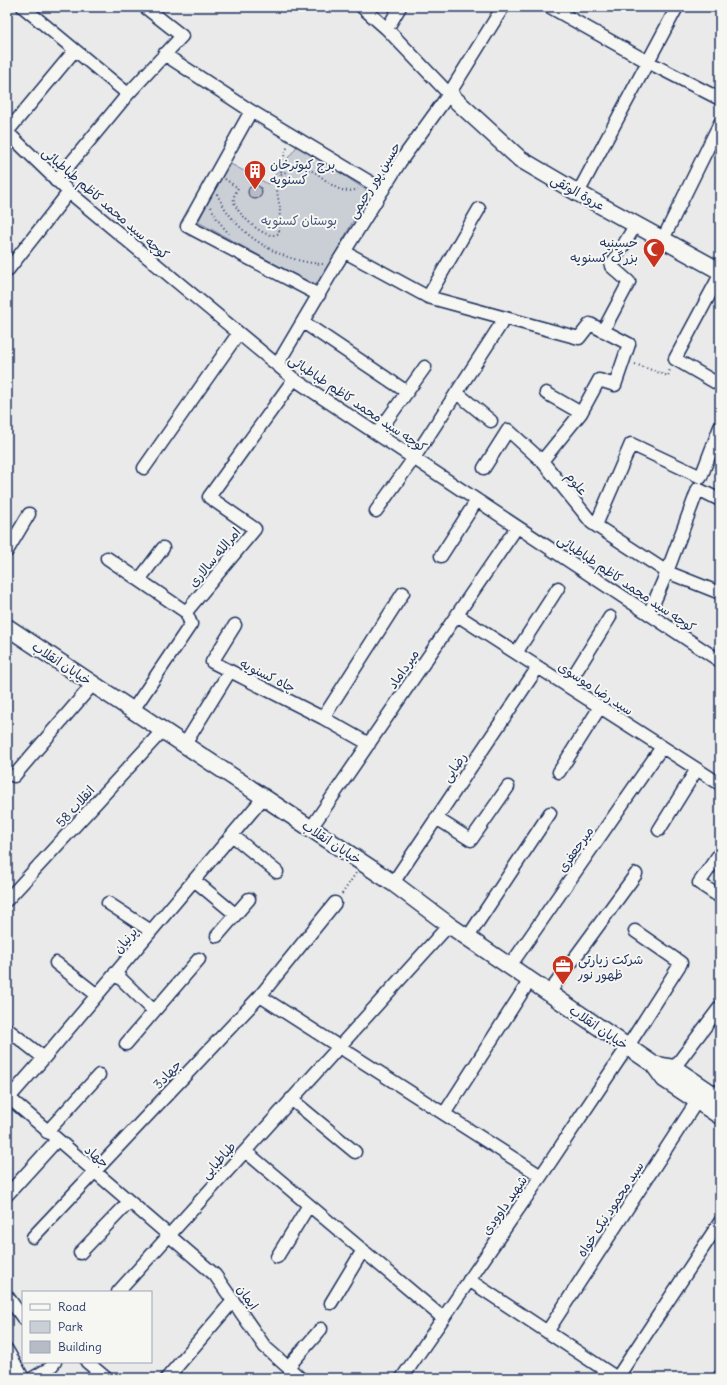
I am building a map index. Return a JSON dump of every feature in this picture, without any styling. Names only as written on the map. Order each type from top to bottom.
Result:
[{"type":"main road","name":"عروة الوثقی","points":[[449,94],[520,159],[578,193],[720,271]]},
{"type":"main road","name":"خیابان انقلاب","points":[[7,627],[364,863],[449,925],[628,1046],[653,1064],[664,1079],[708,1093],[720,1099]]},
{"type":"main road","name":"خیابان انقلاب","points":[[653,1064],[674,1068],[708,1093],[720,1116]]},
{"type":"street","points":[[23,7],[128,94]]},
{"type":"street","points":[[56,181],[128,94],[182,36],[144,7]]},
{"type":"street","points":[[362,7],[387,29],[449,94]]},
{"type":"street","points":[[387,29],[400,7]]},
{"type":"street","name":"حسین پور رحیمی","points":[[276,365],[382,190],[400,162],[449,94],[503,7]]},
{"type":"street","points":[[550,7],[648,62],[720,98]]},
{"type":"street","points":[[578,193],[677,7]]},
{"type":"street","points":[[7,132],[75,50]]},
{"type":"street","points":[[164,54],[251,111],[382,190]]},
{"type":"street","points":[[251,111],[186,226],[319,294]]},
{"type":"street","points":[[663,239],[720,123]]},
{"type":"street","name":"کوچه سید محمد کاظم طباطبائی","points":[[7,132],[56,181],[238,334],[294,379],[720,661]]},
{"type":"street","points":[[7,271],[69,192]]},
{"type":"street","points":[[428,297],[479,209]]},
{"type":"street","points":[[603,331],[629,282],[610,266],[636,224]]},
{"type":"street","points":[[345,252],[428,297],[579,338],[590,324],[629,344],[615,385],[599,380],[581,413],[542,461]]},
{"type":"street","points":[[720,276],[675,359],[720,385]]},
{"type":"street","points":[[376,511],[457,394],[505,318]]},
{"type":"street","points":[[303,322],[407,392]]},
{"type":"street","points":[[144,468],[238,334]]},
{"type":"street","points":[[377,434],[425,367]]},
{"type":"street","name":"امرالله سالاری","points":[[186,612],[255,529],[209,497],[294,379]]},
{"type":"street","points":[[546,393],[581,413]]},
{"type":"street","points":[[457,394],[491,421]]},
{"type":"street","points":[[649,614],[667,572],[702,477],[717,447],[720,427]]},
{"type":"street","name":"علوم","points":[[484,468],[508,430],[542,461],[592,523],[667,572],[720,593]]},
{"type":"street","points":[[596,525],[631,444],[702,477]]},
{"type":"street","points":[[698,489],[720,500]]},
{"type":"street","points":[[441,556],[477,500]]},
{"type":"street","points":[[7,551],[30,514]]},
{"type":"street","name":"میرداماد","points":[[311,828],[517,527]]},
{"type":"street","points":[[139,580],[163,548]]},
{"type":"street","points":[[107,558],[186,612],[191,624],[133,710]]},
{"type":"street","points":[[516,653],[558,588]]},
{"type":"street","points":[[323,718],[403,593]]},
{"type":"street","name":"سید رضا موسوی","points":[[457,615],[720,784]]},
{"type":"street","points":[[567,686],[610,617]]},
{"type":"street","points":[[230,672],[212,662],[235,625]]},
{"type":"street","name":"رضایی","points":[[393,883],[538,667]]},
{"type":"street","name":"چاه کسنویه","points":[[185,744],[230,672],[323,718],[369,744]]},
{"type":"street","points":[[14,776],[93,684]]},
{"type":"street","points":[[559,772],[600,707]]},
{"type":"street","name":"انقلاب 58","points":[[7,900],[163,730]]},
{"type":"street","name":"میرجعفری","points":[[510,966],[662,747]]},
{"type":"street","points":[[659,830],[696,769]]},
{"type":"street","points":[[436,818],[471,840],[508,787]]},
{"type":"street","name":"پرنیان","points":[[8,1098],[44,1058],[264,797]]},
{"type":"street","points":[[468,937],[550,813]]},
{"type":"street","points":[[232,835],[277,872]]},
{"type":"street","points":[[720,853],[699,883],[720,897]]},
{"type":"street","points":[[549,993],[636,874]]},
{"type":"street","points":[[194,880],[235,914]]},
{"type":"street","points":[[217,936],[249,899]]},
{"type":"street","points":[[108,903],[151,931]]},
{"type":"street","name":"جهاد3","points":[[33,1237],[260,996],[335,903]]},
{"type":"street","name":"طباطبایی","points":[[119,1291],[449,925]]},
{"type":"street","name":"شهید داوودی","points":[[402,1378],[541,1176],[628,1046],[680,963],[635,931]]},
{"type":"street","points":[[126,1044],[199,959]]},
{"type":"street","points":[[56,963],[97,995]]},
{"type":"street","points":[[115,973],[154,1011]]},
{"type":"street","points":[[444,1114],[530,980]]},
{"type":"street","points":[[260,996],[541,1176]]},
{"type":"street","points":[[674,1068],[720,1007]]},
{"type":"street","points":[[7,1029],[44,1058]]},
{"type":"street","points":[[47,1132],[99,1074]]},
{"type":"street","name":"سید محمود نیک خواه","points":[[547,1332],[708,1093]]},
{"type":"street","name":"جهاد","points":[[8,1098],[168,1236]]},
{"type":"street","points":[[291,1099],[355,1152]]},
{"type":"street","points":[[7,1195],[57,1140]]},
{"type":"street","points":[[245,1151],[443,1318]]},
{"type":"street","points":[[80,1253],[129,1202]]},
{"type":"street","points":[[277,1257],[309,1205]]},
{"type":"street","points":[[469,1280],[617,1378],[720,1222]]},
{"type":"street","name":"ایمان","points":[[168,1236],[215,1275],[265,1347],[300,1378]]},
{"type":"street","points":[[331,1303],[363,1250]]},
{"type":"street","points":[[7,1296],[22,1317]]},
{"type":"street","points":[[167,1378],[234,1302]]},
{"type":"street","points":[[288,1367],[321,1329]]},
{"type":"street","points":[[7,1350],[23,1378]]},
{"type":"street","points":[[88,1363],[106,1378]]},
{"type":"street","points":[[34,1378],[52,1367]]},
{"type":"path","points":[[214,177],[238,188],[235,192],[234,203],[239,211],[257,229],[269,236],[276,235],[279,233],[280,208],[277,192],[285,152],[294,136]]},
{"type":"path","points":[[281,174],[290,170],[306,169],[314,172],[336,188],[346,190],[356,190],[372,183]]},
{"type":"path","points":[[214,177],[219,199],[234,221],[251,237],[270,250],[294,259],[313,264],[336,265]]},
{"type":"path","points":[[214,198],[219,199]]},
{"type":"path","points":[[210,205],[217,219],[230,235]]},
{"type":"path","points":[[623,360],[668,376],[675,359]]},
{"type":"path","points":[[335,903],[364,863]]},
{"type":"green space","name":"بوستان کسنویه","points":[[298,145],[369,192],[317,287],[198,222],[229,163],[268,184]]},
{"type":"building","name":"برج کبوترخان کسنویه","points":[[252,185],[258,185],[262,189],[262,195],[258,199],[252,199],[248,195],[248,189]]},
{"type":"place","name":"برج کبوترخان کسنویه","points":[[255,190]]},
{"type":"place","name":"حسینیه بزرگ کسنویه","points":[[654,268]]},
{"type":"place","name":"شرکت زیارتی ظهور نور","points":[[563,986]]}]
